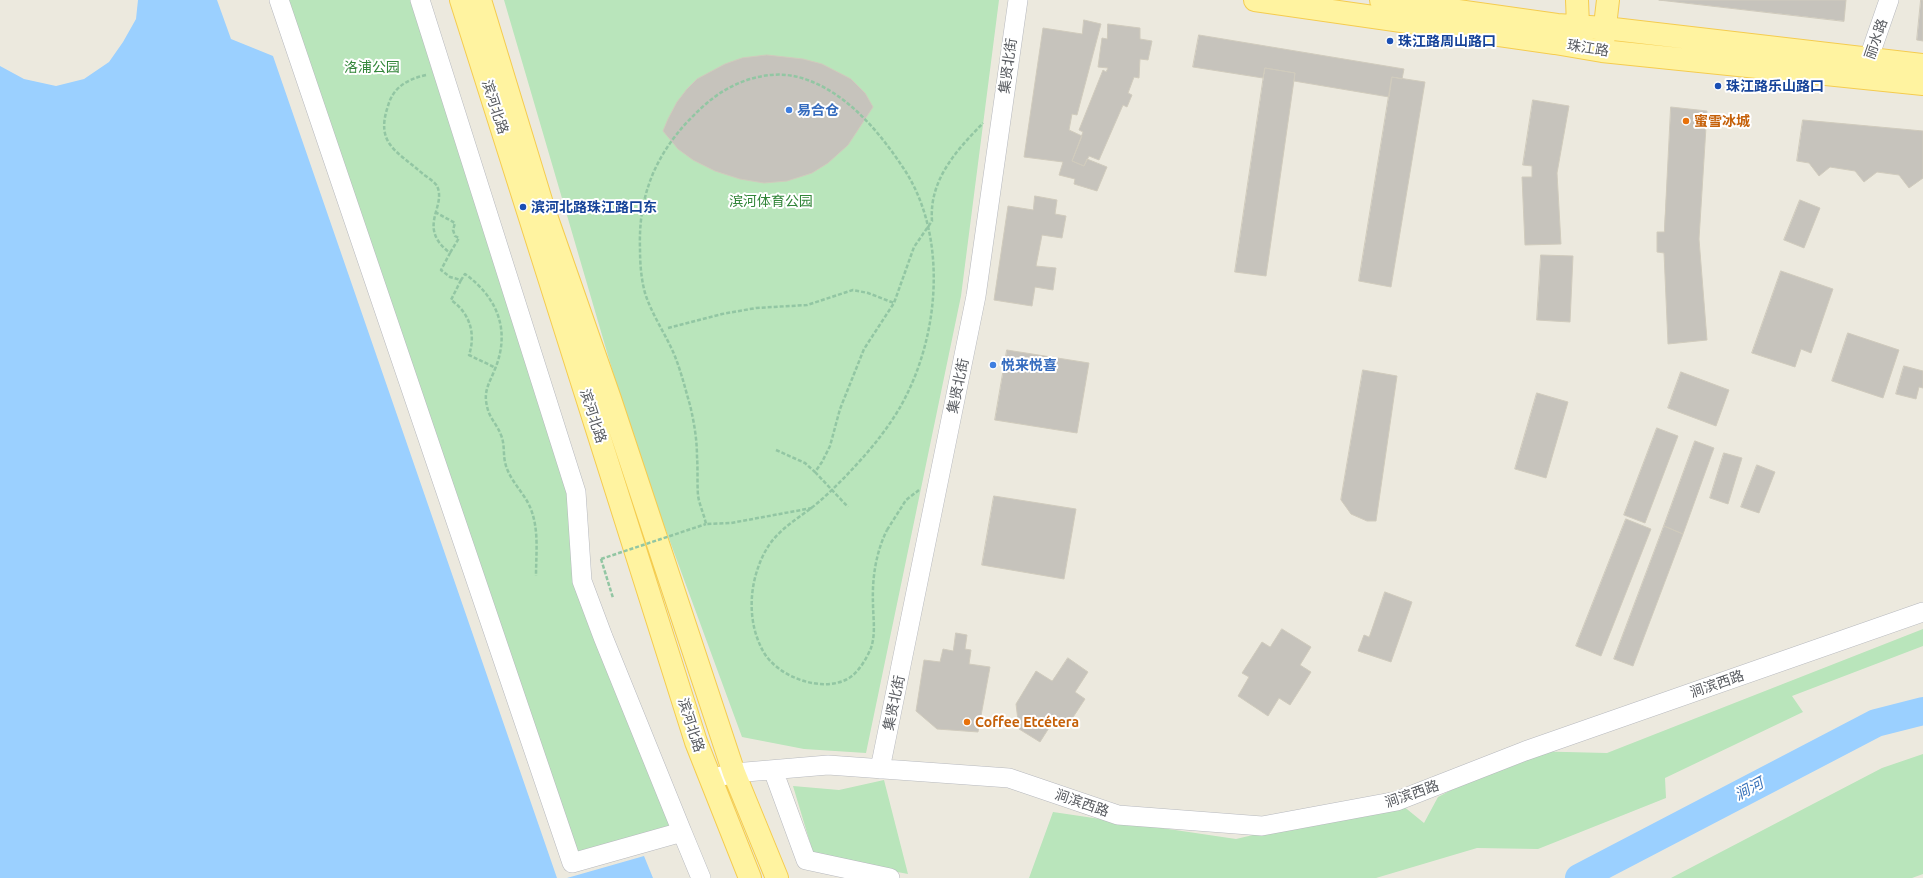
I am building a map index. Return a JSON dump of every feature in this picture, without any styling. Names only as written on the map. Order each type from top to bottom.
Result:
[{"type":"main road","name":"滨河北路","points":[[461,0],[696,742],[750,878]]},
{"type":"main road","name":"滨河北路","points":[[480,0],[543,207],[610,399],[734,774],[777,878]]},
{"type":"main road","name":"珠江路","points":[[1255,0],[1602,51],[1865,68],[1923,65]]},
{"type":"main road","name":"珠江路","points":[[1381,0],[1557,25],[1578,25],[1605,28],[1865,68],[1923,84]]},
{"type":"main road","points":[[1576,47],[1578,25],[1577,0]]},
{"type":"main road","points":[[1602,51],[1608,0]]},
{"type":"street","points":[[279,0],[572,863],[682,832]]},
{"type":"street","points":[[420,0],[576,492],[582,581],[603,637],[701,878]]},
{"type":"street","name":"集贤北街","points":[[880,769],[976,296],[1018,0]]},
{"type":"street","name":"丽水路","points":[[1865,68],[1889,0]]},
{"type":"street","name":"涧滨西路","points":[[710,779],[734,774],[828,765],[1009,778],[1118,815],[1262,826],[1398,802],[1525,751],[1923,612]]},
{"type":"street","points":[[773,770],[806,860],[890,878]]},
{"type":"path","points":[[706,524],[698,497],[697,453],[694,421],[684,382],[673,352],[658,323],[645,292],[641,267],[640,230],[645,192],[663,152],[686,121],[715,96],[740,83],[761,75],[783,74],[801,77],[826,88],[847,102],[872,127],[907,174],[922,205],[930,231],[934,259],[933,291],[927,334],[916,374],[898,411],[875,444],[832,490],[812,508],[783,529],[767,547],[756,573],[751,603],[762,650],[773,666],[790,677],[808,682],[834,683],[850,678],[861,666],[871,648],[875,630],[873,601],[875,568],[879,546],[906,500],[921,489]]},
{"type":"path","points":[[444,76],[427,75],[410,78],[398,88],[389,101],[383,128],[387,142],[437,186],[438,197],[434,212],[433,225],[437,240],[450,253]]},
{"type":"path","points":[[815,472],[830,446],[840,409],[864,349],[894,303],[914,247],[932,221],[931,207],[936,183],[950,160],[984,123]]},
{"type":"path","points":[[434,212],[455,224],[453,230],[455,236],[459,238],[441,270],[450,277],[461,280]]},
{"type":"path","points":[[496,368],[469,355],[472,340],[468,317],[460,306],[451,300],[465,274],[487,293],[496,308],[500,319],[502,335],[496,368],[488,383],[485,395],[486,405],[490,417],[501,435],[505,449],[504,462],[533,514],[537,542],[536,576]]},
{"type":"path","points":[[668,328],[722,314],[756,308],[807,305],[853,290],[868,293],[894,303]]},
{"type":"path","points":[[776,450],[805,463],[848,507]]},
{"type":"path","points":[[613,598],[601,559],[706,524],[731,523],[812,508]]},
{"type":"green space","name":"洛浦公园","points":[[279,0],[420,0],[576,492],[582,581],[682,832],[572,863]]},
{"type":"green space","name":"滨河体育公园","points":[[504,0],[999,0],[961,296],[866,753],[804,749],[742,737],[633,441]]},
{"type":"green space","points":[[1923,629],[1923,646],[1792,696],[1803,712],[1665,778],[1666,798],[1538,849],[1477,848],[1376,878],[1029,878],[1053,812],[1236,839],[1397,801],[1424,823],[1438,797],[1525,751],[1607,753]]},
{"type":"green space","points":[[1923,754],[1923,874],[1912,878],[1671,878],[1882,768]]},
{"type":"green space","points":[[884,780],[908,874],[814,856],[793,786],[839,790]]},
{"type":"water","points":[[138,0],[217,0],[231,39],[273,56],[557,878],[0,878],[0,66],[24,79],[56,86],[84,79],[109,62],[123,42],[136,19]]},
{"type":"water","points":[[644,856],[653,878],[567,878]]},
{"type":"building","points":[[1659,0],[1846,0],[1844,21]]},
{"type":"building","points":[[1921,0],[1923,0],[1923,41],[1917,40]]},
{"type":"building","points":[[1084,20],[1101,24],[1077,115],[1072,114],[1069,130],[1082,136],[1072,161],[1084,166],[1087,159],[1107,167],[1097,191],[1074,184],[1075,179],[1059,175],[1063,162],[1024,157],[1043,28],[1082,34]]},
{"type":"building","points":[[1108,24],[1140,28],[1140,39],[1152,41],[1148,60],[1140,59],[1139,78],[1134,77],[1128,93],[1132,95],[1127,107],[1123,105],[1099,160],[1089,156],[1084,166],[1072,161],[1083,132],[1079,130],[1103,70],[1106,72],[1108,68],[1098,67],[1102,38],[1107,39]]},
{"type":"building","points":[[1199,35],[1404,69],[1402,79],[1392,77],[1389,97],[1294,81],[1295,73],[1265,68],[1263,78],[1193,67]]},
{"type":"building","points":[[767,55],[803,59],[822,64],[851,79],[865,93],[873,107],[848,145],[828,163],[812,173],[787,181],[764,183],[740,179],[715,171],[693,160],[678,149],[663,131],[677,102],[687,89],[697,79],[725,64],[742,58]]},
{"type":"building","points":[[1265,68],[1295,73],[1266,276],[1235,272]]},
{"type":"building","points":[[1392,77],[1425,82],[1391,287],[1359,281]]},
{"type":"building","points":[[1533,100],[1569,106],[1557,173],[1561,244],[1525,245],[1522,177],[1532,177],[1532,166],[1523,165]]},
{"type":"building","points":[[1671,107],[1707,111],[1699,239],[1707,340],[1668,344],[1664,253],[1657,252],[1657,232],[1664,232]]},
{"type":"building","points":[[1803,120],[1923,131],[1923,178],[1909,188],[1899,175],[1877,172],[1864,182],[1855,171],[1830,167],[1819,176],[1809,163],[1797,161]]},
{"type":"building","points":[[1035,196],[1057,200],[1055,214],[1066,216],[1062,238],[1042,235],[1036,266],[1056,268],[1053,290],[1035,287],[1032,306],[994,300],[1008,206],[1033,210]]},
{"type":"building","points":[[1800,200],[1820,208],[1804,248],[1784,240]]},
{"type":"building","points":[[1541,255],[1573,256],[1570,322],[1537,320]]},
{"type":"building","points":[[1781,271],[1833,289],[1811,353],[1801,349],[1795,367],[1752,353]]},
{"type":"building","points":[[1848,333],[1899,350],[1883,398],[1832,381]]},
{"type":"building","points":[[1007,350],[1089,363],[1077,433],[995,420]]},
{"type":"building","points":[[1904,366],[1923,371],[1923,388],[1919,387],[1916,399],[1896,394]]},
{"type":"building","points":[[1363,370],[1397,376],[1376,521],[1367,521],[1351,514],[1341,500]]},
{"type":"building","points":[[1681,372],[1729,390],[1716,426],[1668,408]]},
{"type":"building","points":[[1537,393],[1568,402],[1546,478],[1515,469]]},
{"type":"building","points":[[1657,428],[1678,436],[1645,523],[1624,515]]},
{"type":"building","points":[[1695,441],[1714,448],[1683,534],[1664,526]]},
{"type":"building","points":[[1724,453],[1742,458],[1728,504],[1710,498]]},
{"type":"building","points":[[1757,465],[1775,472],[1759,513],[1741,507]]},
{"type":"building","points":[[994,496],[1076,509],[1064,579],[982,565]]},
{"type":"building","points":[[1626,519],[1651,529],[1601,656],[1576,646]]},
{"type":"building","points":[[1664,526],[1683,534],[1633,666],[1614,659]]},
{"type":"building","points":[[1385,592],[1412,602],[1391,662],[1358,651],[1364,635],[1369,637]]},
{"type":"building","points":[[1282,629],[1311,647],[1300,665],[1311,672],[1290,705],[1279,698],[1268,716],[1238,696],[1249,677],[1242,673],[1262,642],[1270,647]]},
{"type":"building","points":[[956,633],[967,635],[965,649],[971,650],[969,664],[990,667],[978,732],[937,729],[916,711],[924,660],[940,662],[943,649],[953,651]]},
{"type":"building","points":[[1068,658],[1088,672],[1075,692],[1085,699],[1066,728],[1054,720],[1040,742],[1019,729],[1016,704],[1036,671],[1052,681]]},
{"type":"waterway","name":"涧河","points":[[1579,878],[1876,723],[1923,711]]},
{"type":"place","name":"珠江路周山路口","points":[[1390,41]]},
{"type":"place","name":"珠江路乐山路口","points":[[1718,86]]},
{"type":"place","name":"易合仓","points":[[789,110]]},
{"type":"place","name":"蜜雪冰城","points":[[1686,121]]},
{"type":"place","name":"滨河北路珠江路口东","points":[[523,207]]},
{"type":"place","name":"悦来悦喜","points":[[993,365]]},
{"type":"place","name":"Coffee Etcétera","points":[[967,722]]}]
